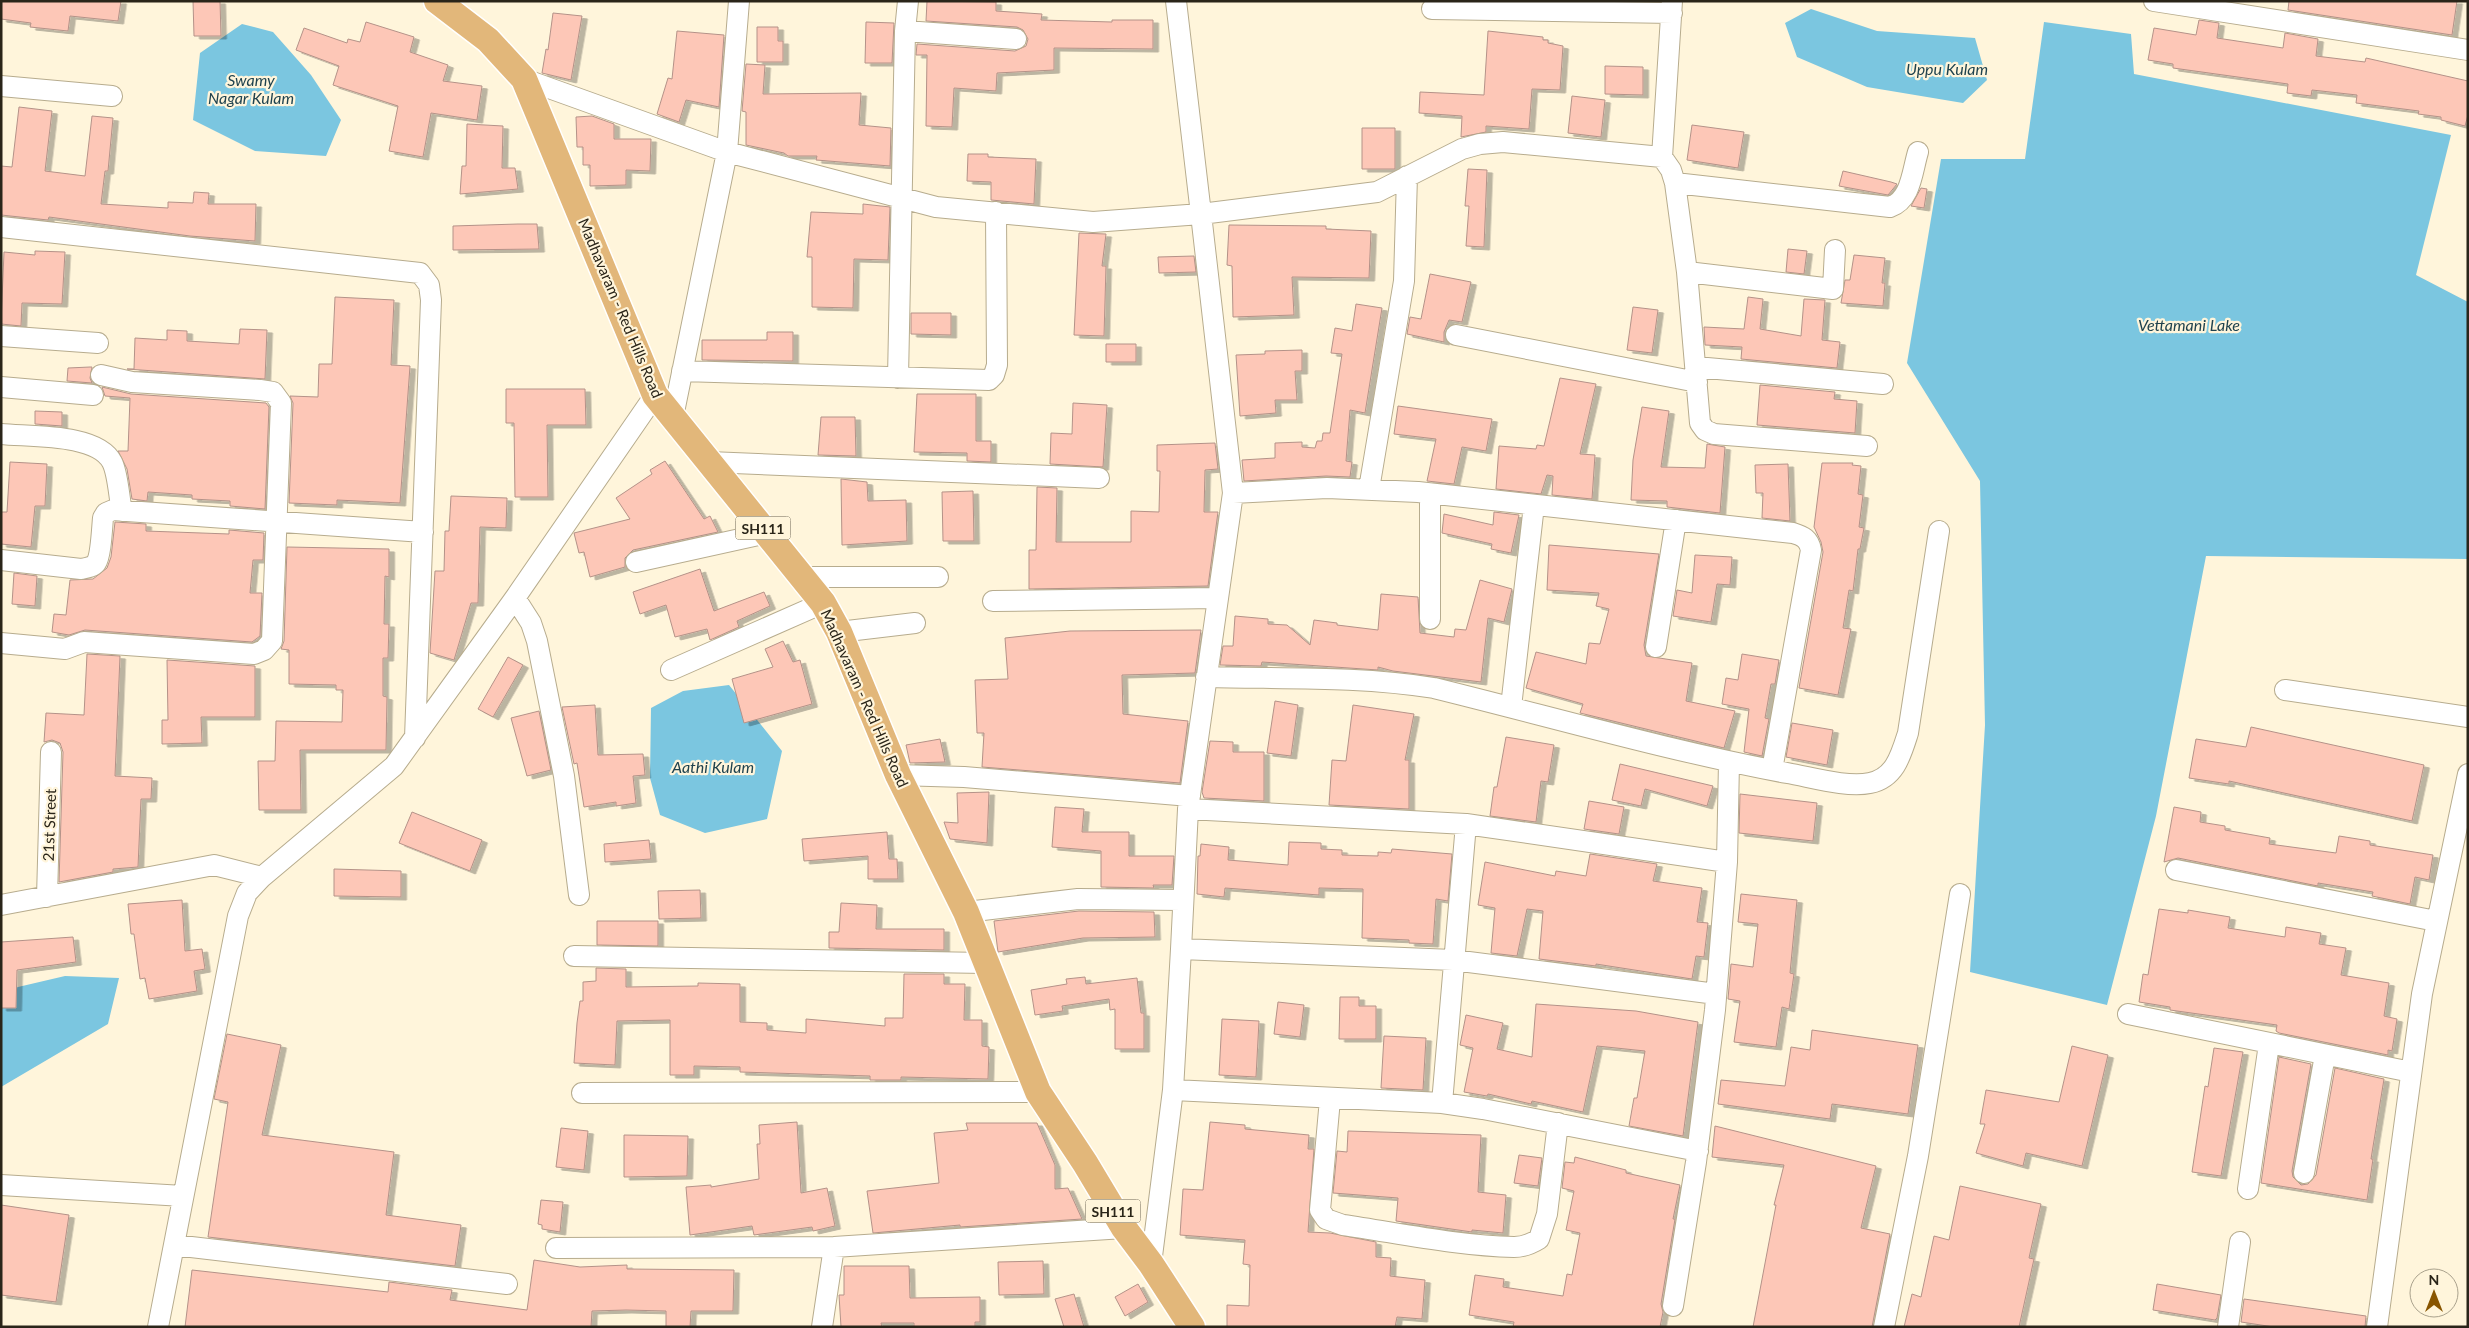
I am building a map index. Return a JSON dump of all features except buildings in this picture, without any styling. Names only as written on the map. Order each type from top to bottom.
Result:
[{"type":"main road","name":"Madhavaram - Red Hills Road","points":[[447,5],[488,40],[524,79],[655,395],[823,602],[839,632],[898,774],[966,912],[1038,1092],[1085,1163],[1124,1228],[1151,1264],[1192,1327]]},
{"type":"street","points":[[672,417],[727,152],[739,1]]},
{"type":"street","points":[[898,378],[905,31],[908,1]]},
{"type":"street","points":[[1151,1264],[1173,1090],[1182,900],[1189,802],[1233,493],[1176,1]]},
{"type":"street","points":[[2154,1],[2468,50]]},
{"type":"street","points":[[1432,9],[1672,7],[1662,157],[1671,170],[1675,183],[1687,272],[1700,423],[1706,430],[1714,434],[1867,446]]},
{"type":"street","points":[[905,31],[1016,39]]},
{"type":"street","points":[[524,79],[727,152],[902,198],[936,206],[1094,222],[1201,214],[1377,192],[1462,149],[1480,144],[1503,142],[1662,157]]},
{"type":"street","points":[[1,86],[112,96]]},
{"type":"street","points":[[1675,183],[1890,207],[1900,204],[1905,197],[1918,152]]},
{"type":"street","points":[[1369,489],[1404,281],[1407,176]]},
{"type":"street","points":[[682,371],[989,380],[994,375],[997,365],[996,212]]},
{"type":"street","points":[[1,228],[420,273],[429,285],[431,300],[415,738]]},
{"type":"street","points":[[1687,272],[1833,289],[1835,250]]},
{"type":"street","points":[[1456,335],[1696,374],[1883,384]]},
{"type":"street","points":[[1,336],[98,343]]},
{"type":"street","points":[[1,643],[65,649],[84,642],[254,654],[264,650],[272,641],[281,404],[273,392],[132,382],[101,375]]},
{"type":"street","points":[[1,388],[93,395]]},
{"type":"street","points":[[158,1327],[238,916],[248,893],[262,877],[394,766],[515,598],[655,395]]},
{"type":"street","points":[[1,434],[77,441],[92,444],[103,451],[113,463],[122,511]]},
{"type":"street","points":[[710,462],[1099,478]]},
{"type":"street","points":[[1233,493],[1327,488],[1369,489],[1534,504],[1793,533],[1802,536],[1810,542],[1811,550],[1772,770]]},
{"type":"street","points":[[1430,494],[1430,620]]},
{"type":"street","points":[[1511,707],[1534,504]]},
{"type":"street","points":[[1,560],[81,569],[89,568],[96,564],[98,558],[103,518],[106,513],[122,511],[423,532]]},
{"type":"street","points":[[1656,647],[1676,520]]},
{"type":"street","points":[[1206,677],[1356,680],[1403,683],[1434,688],[1729,762],[1851,784],[1869,784],[1886,777],[1899,760],[1908,733],[1939,531]]},
{"type":"street","points":[[636,562],[767,533]]},
{"type":"street","points":[[802,576],[938,576]]},
{"type":"street","points":[[515,598],[531,623],[537,641],[564,776],[579,895]]},
{"type":"street","points":[[993,601],[1217,598]]},
{"type":"street","points":[[672,670],[823,602]]},
{"type":"street","points":[[839,632],[915,623]]},
{"type":"street","points":[[2284,690],[2468,717]]},
{"type":"street","name":"21st Street","points":[[47,897],[51,752]]},
{"type":"street","points":[[1672,1306],[1698,1152],[1716,994],[1727,862],[1729,762]]},
{"type":"street","points":[[898,774],[964,777],[1189,802],[1466,824],[1727,862]]},
{"type":"street","points":[[2377,1327],[2422,994],[2436,921],[2461,838],[2468,774]]},
{"type":"street","points":[[1442,1103],[1466,824]]},
{"type":"street","points":[[1,905],[214,865],[262,877]]},
{"type":"street","points":[[2176,870],[2436,921]]},
{"type":"street","points":[[1884,1327],[1918,1156],[1960,894]]},
{"type":"street","points":[[966,912],[1078,899],[1182,900]]},
{"type":"street","points":[[1181,949],[1453,960],[1716,994]]},
{"type":"street","points":[[574,956],[985,963]]},
{"type":"street","points":[[2128,1014],[2411,1072]]},
{"type":"street","points":[[2248,1188],[2269,1044]]},
{"type":"street","points":[[2304,1173],[2324,1055]]},
{"type":"street","points":[[1173,1090],[1442,1103],[1558,1123],[1698,1152]]},
{"type":"street","points":[[582,1093],[1038,1092]]},
{"type":"street","points":[[1330,1099],[1320,1210],[1326,1219],[1343,1225],[1467,1242],[1515,1247],[1530,1245],[1539,1239],[1547,1214],[1558,1123]]},
{"type":"street","points":[[1,1185],[183,1196]]},
{"type":"street","points":[[556,1248],[834,1247],[1124,1228]]},
{"type":"street","points":[[2228,1327],[2240,1242]]},
{"type":"street","points":[[174,1245],[507,1284]]},
{"type":"street","points":[[822,1327],[834,1247]]},
{"type":"water","name":"Uppu Kulam","points":[[1811,9],[1877,31],[1975,38],[1987,80],[1963,103],[1867,87],[1797,57],[1785,23]]},
{"type":"water","name":"Vettamani Lake","points":[[2044,22],[2131,34],[2134,74],[2451,135],[2416,275],[2468,302],[2468,559],[2206,556],[2156,816],[2107,1005],[1970,972],[1985,725],[1980,481],[1907,363],[1941,159],[2025,159]]},
{"type":"water","name":"Swamy Nagar Kulam","points":[[242,24],[273,32],[311,75],[341,120],[326,156],[255,151],[193,120],[200,53]]},
{"type":"water","name":"Aathi Kulam","points":[[729,685],[782,751],[767,819],[705,833],[660,815],[650,778],[651,708],[683,691]]},
{"type":"water","points":[[65,976],[119,978],[108,1024],[1,1087],[1,991]]}]
